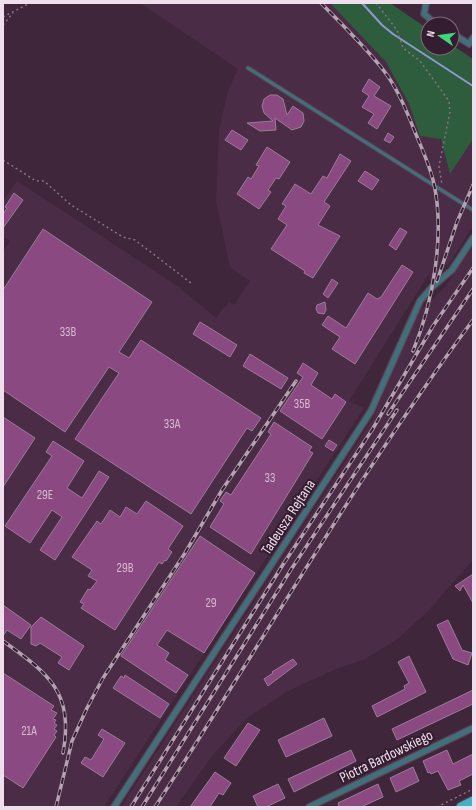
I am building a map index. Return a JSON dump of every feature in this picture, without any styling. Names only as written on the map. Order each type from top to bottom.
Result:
[{"type":"main road","points":[[461,807],[473,801]]},
{"type":"street","points":[[426,3],[424,14],[426,16]]},
{"type":"street","points":[[460,36],[471,41]]},
{"type":"street","name":"Tadeusza Rejtana","points":[[114,807],[371,411],[420,301],[432,287],[452,270],[473,238]]},
{"type":"street","name":"Piotra Bardowskiego","points":[[309,807],[473,728]]},
{"type":"lane","points":[[248,68],[473,210]]},
{"type":"path","points":[[3,17],[30,3]]},
{"type":"path","points":[[376,3],[397,30],[403,48],[420,61],[449,101],[450,112],[439,166],[443,191]]},
{"type":"path","points":[[3,25],[14,11]]},
{"type":"path","points":[[3,160],[36,181],[44,181],[71,205],[123,237],[135,240],[191,283]]},
{"type":"path","points":[[437,807],[473,788]]},
{"type":"shaded area","points":[[140,3],[330,3],[386,62],[409,104],[415,119],[441,139],[450,173],[473,139],[473,226],[451,261],[444,269],[429,281],[430,272],[349,401],[364,408],[104,807],[3,807],[3,252],[10,241],[3,236],[3,201],[17,181],[176,285],[216,318],[229,302],[234,305],[250,281],[230,267],[216,201],[219,130],[228,91],[238,69]]},
{"type":"shaded area","points":[[473,246],[473,560],[428,611],[399,638],[365,659],[336,669],[288,691],[247,718],[212,756],[176,807],[121,807],[372,420],[420,311],[445,287]]},
{"type":"green space","points":[[330,3],[390,3],[420,24],[420,56],[460,56],[460,50],[473,59],[473,139],[450,174],[441,139],[420,136],[409,104],[386,62]]},
{"type":"building","points":[[369,79],[380,87],[374,96],[391,106],[377,129],[368,123],[374,114],[362,107],[369,96],[362,91]]},
{"type":"building","points":[[270,95],[277,95],[283,99],[287,115],[293,106],[303,113],[304,121],[301,127],[292,130],[275,118],[276,130],[260,131],[247,123],[273,121],[264,113],[262,106],[264,99]]},
{"type":"building","points":[[232,130],[248,140],[241,150],[225,140]]},
{"type":"building","points":[[388,133],[394,137],[390,143],[384,140]]},
{"type":"building","points":[[267,147],[290,162],[279,179],[276,178],[268,190],[271,192],[259,209],[237,194],[248,177],[251,179],[259,166],[256,165]]},
{"type":"building","points":[[340,154],[351,161],[324,202],[330,206],[318,225],[340,236],[313,278],[304,273],[305,271],[271,249],[287,225],[278,219],[286,206],[282,204],[295,184],[311,194],[323,176],[327,178]]},
{"type":"building","points":[[365,171],[379,180],[372,190],[358,181]]},
{"type":"building","points":[[14,193],[23,200],[3,228],[3,214],[7,208],[5,207]]},
{"type":"building","points":[[400,228],[407,232],[396,250],[389,245]]},
{"type":"building","points":[[43,229],[152,302],[119,352],[129,358],[141,340],[261,418],[252,431],[247,428],[191,514],[75,439],[119,373],[109,367],[65,432],[3,390],[3,290]]},
{"type":"building","points":[[402,265],[413,272],[355,364],[332,349],[340,337],[322,325],[328,316],[346,328],[368,293],[377,299],[381,297]]},
{"type":"building","points":[[332,279],[338,283],[328,298],[323,294]]},
{"type":"building","points":[[325,302],[326,310],[324,314],[318,313],[316,309],[317,305]]},
{"type":"building","points":[[200,322],[237,345],[230,357],[193,334]]},
{"type":"building","points":[[250,354],[288,378],[281,389],[243,366]]},
{"type":"building","points":[[303,363],[318,373],[311,385],[332,399],[335,394],[346,402],[322,439],[280,411],[303,377],[297,373]]},
{"type":"building","points":[[3,417],[35,438],[3,487]]},
{"type":"building","points":[[274,422],[312,447],[309,451],[313,453],[251,554],[210,527],[224,504],[220,501],[226,492],[231,495],[271,434],[268,432]]},
{"type":"building","points":[[329,440],[337,445],[333,451],[325,446]]},
{"type":"building","points":[[53,441],[84,461],[67,488],[82,498],[99,471],[109,477],[55,560],[40,550],[62,517],[52,510],[30,543],[5,526],[52,456],[46,452]]},
{"type":"building","points":[[146,501],[183,526],[168,549],[172,552],[166,561],[165,560],[162,564],[159,562],[115,630],[81,608],[84,604],[80,602],[88,589],[90,590],[97,581],[88,576],[92,570],[72,557],[97,521],[101,524],[110,510],[120,517],[126,507],[137,514]]},
{"type":"building","points":[[200,536],[255,573],[204,653],[167,630],[157,645],[169,653],[165,660],[188,675],[176,693],[121,656]]},
{"type":"building","points":[[473,574],[473,603],[463,585],[460,591],[455,586]]},
{"type":"building","points":[[3,605],[31,625],[21,639],[7,630],[3,636]]},
{"type":"building","points":[[41,617],[84,646],[69,670],[58,663],[62,657],[40,643],[36,646],[31,644],[31,627]]},
{"type":"building","points":[[448,620],[462,650],[472,653],[468,665],[453,659],[437,625]]},
{"type":"building","points":[[409,656],[426,692],[377,717],[372,706],[405,689],[404,686],[409,683],[398,662]]},
{"type":"building","points":[[293,659],[297,664],[268,686],[264,679],[273,673],[272,672]]},
{"type":"building","points":[[3,673],[54,706],[51,710],[57,713],[53,719],[56,720],[54,723],[57,725],[54,729],[57,731],[54,735],[56,737],[23,788],[3,775]]},
{"type":"building","points":[[125,675],[169,704],[160,718],[113,688],[121,676],[124,678]]},
{"type":"building","points":[[473,690],[473,704],[397,740],[392,729]]},
{"type":"building","points":[[324,718],[332,736],[286,757],[278,740]]},
{"type":"building","points":[[248,723],[260,730],[236,766],[224,758]]},
{"type":"building","points":[[102,729],[125,743],[103,777],[81,763],[85,757],[91,760],[104,739],[98,735]]},
{"type":"building","points":[[351,750],[356,761],[294,792],[288,779]]},
{"type":"building","points":[[447,750],[453,764],[473,754],[473,774],[459,781],[461,785],[448,790],[438,771],[431,774],[430,772],[428,773],[423,761]]},
{"type":"building","points":[[413,767],[419,781],[396,792],[390,778]]},
{"type":"building","points":[[215,772],[231,783],[223,795],[219,793],[210,807],[190,807]]},
{"type":"building","points":[[278,784],[285,798],[266,807],[258,807],[253,796]]},
{"type":"building","points":[[378,784],[383,797],[361,807],[339,807],[338,803]]},
{"type":"waterway","points":[[362,3],[382,25],[393,34],[473,86]]},
{"type":"railway","points":[[321,3],[364,47],[387,75],[406,110],[426,158],[434,184],[438,225],[435,269],[426,312],[413,351]]},
{"type":"railway","points":[[437,281],[457,222],[473,185]]},
{"type":"railway","points":[[131,807],[284,563],[372,430],[433,326],[473,268]]},
{"type":"railway","points":[[388,414],[473,289]]},
{"type":"railway","points":[[155,807],[349,500],[430,379],[473,320]]},
{"type":"railway","points":[[56,807],[72,741],[103,678],[185,553],[222,490],[296,381]]},
{"type":"railway","points":[[142,807],[292,568],[397,410]]},
{"type":"railway","points":[[3,641],[45,675],[54,686],[61,699],[65,714],[63,753]]}]
